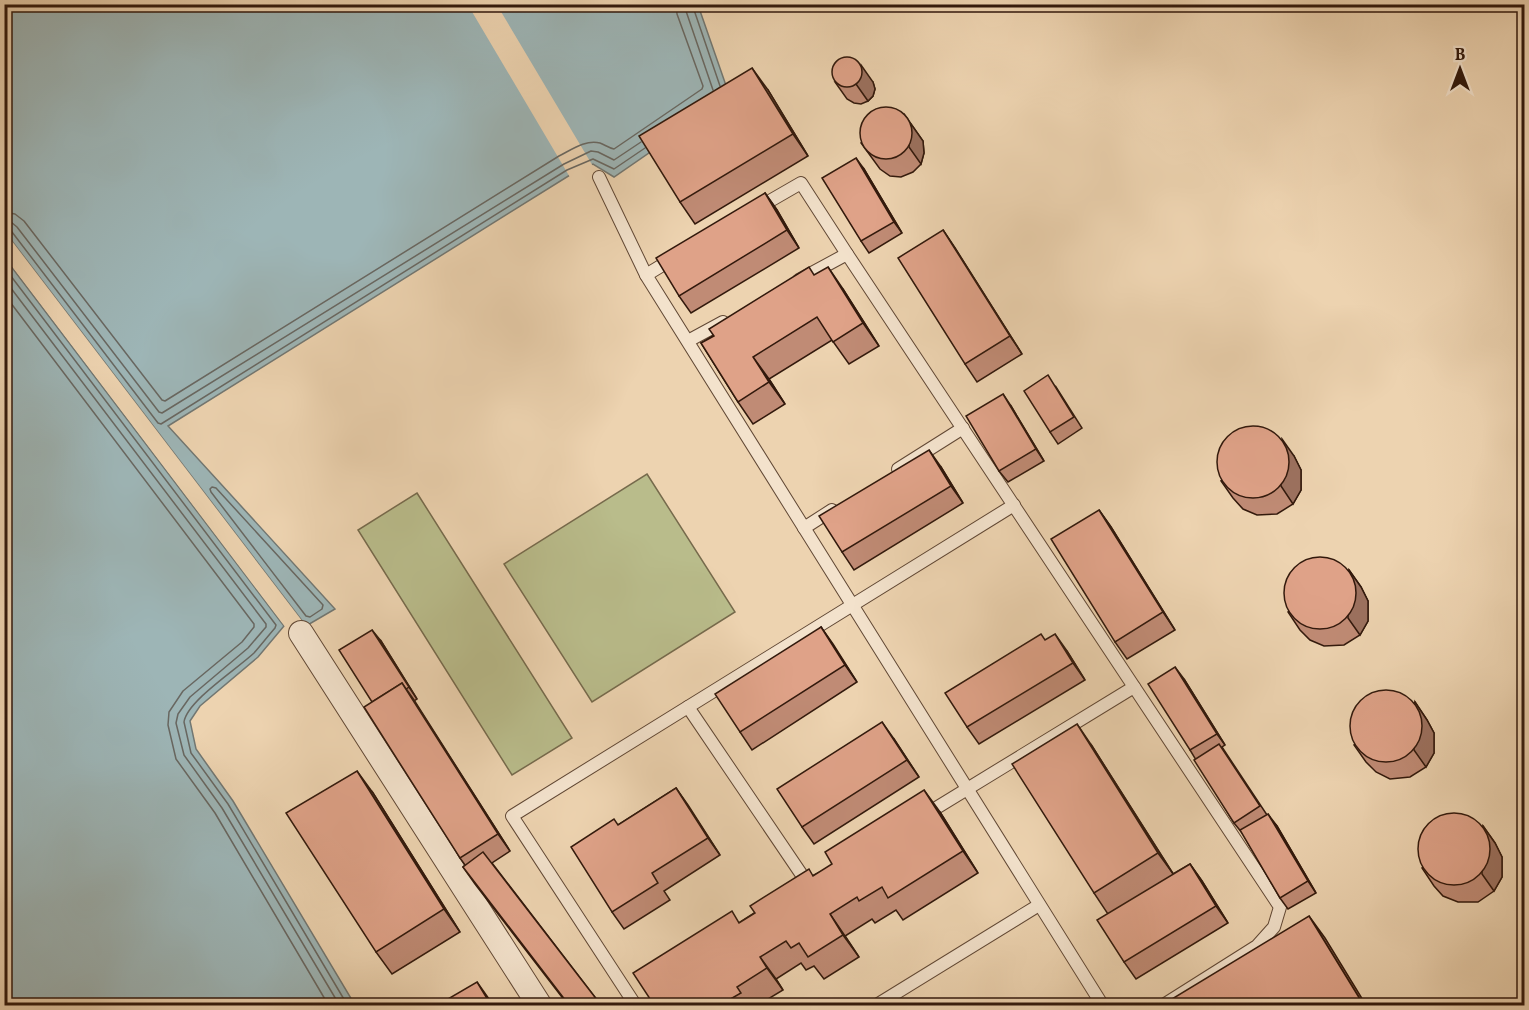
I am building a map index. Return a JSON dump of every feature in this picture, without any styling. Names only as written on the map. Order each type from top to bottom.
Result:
[{"type":"street","points":[[301,633],[540,1005]]},
{"type":"lane","points":[[598,177],[646,275],[1102,1005]]},
{"type":"lane","points":[[743,217],[801,183],[1280,907],[1274,927],[1257,946],[1162,1005]]},
{"type":"lane","points":[[646,275],[685,252]]},
{"type":"lane","points":[[787,286],[847,254]]},
{"type":"lane","points":[[688,341],[737,314]]},
{"type":"lane","points":[[883,478],[963,428]]},
{"type":"lane","points":[[804,528],[844,503]]},
{"type":"lane","points":[[637,999],[512,816],[1014,505]]},
{"type":"lane","points":[[908,825],[1134,687]]},
{"type":"lane","points":[[688,707],[810,887]]},
{"type":"lane","points":[[875,1005],[1039,904]]},
{"type":"green space","points":[[647,474],[735,612],[592,702],[504,564]]},
{"type":"green space","points":[[417,493],[572,738],[512,775],[358,530]]},
{"type":"water","points":[[5,5],[698,5],[730,97],[614,177],[593,164],[570,175],[168,426],[335,609],[306,626],[5,232]]},
{"type":"water","points":[[4,257],[284,626],[258,657],[200,706],[190,721],[196,749],[233,801],[355,1005],[5,1005]]},
{"type":"pier","points":[[468,5],[497,5],[594,168],[571,179]]},
{"type":"pier","points":[[5,232],[306,626],[304,628],[4,237]]},
{"type":"pier","points":[[4,254],[287,624],[286,628],[5,257]]},
{"type":"building","points":[[847,57],[858,61],[862,72],[858,83],[847,87],[836,83],[832,72],[836,61]]},
{"type":"building","points":[[752,68],[793,134],[680,202],[639,136]]},
{"type":"building","points":[[881,107],[891,107],[905,114],[912,133],[905,152],[891,159],[881,159],[871,155],[864,148],[860,138],[860,128],[864,118],[871,111]]},
{"type":"building","points":[[856,158],[894,222],[861,241],[822,178]]},
{"type":"building","points":[[765,193],[787,230],[679,296],[656,258]]},
{"type":"building","points":[[943,230],[1010,336],[965,364],[898,258]]},
{"type":"building","points":[[809,267],[814,275],[828,267],[863,323],[833,342],[817,317],[753,357],[769,382],[738,402],[701,343],[714,336],[709,329]]},
{"type":"building","points":[[1048,375],[1074,417],[1050,432],[1024,391]]},
{"type":"building","points":[[1003,394],[1036,449],[999,471],[966,416]]},
{"type":"building","points":[[1260,426],[1279,436],[1287,448],[1289,462],[1287,476],[1279,488],[1267,496],[1246,498],[1227,488],[1219,476],[1217,455],[1227,436],[1239,428]]},
{"type":"building","points":[[929,450],[951,486],[842,552],[819,516]]},
{"type":"building","points":[[1099,510],[1163,612],[1115,642],[1051,539]]},
{"type":"building","points":[[1327,557],[1346,567],[1354,579],[1356,593],[1354,607],[1346,619],[1334,627],[1313,629],[1294,619],[1286,607],[1284,586],[1294,567],[1306,559]]},
{"type":"building","points":[[821,627],[845,665],[740,732],[715,694]]},
{"type":"building","points":[[372,630],[409,687],[406,689],[402,683],[372,702],[339,650]]},
{"type":"building","points":[[1041,634],[1045,640],[1055,634],[1073,663],[967,727],[945,693]]},
{"type":"building","points":[[1175,667],[1217,734],[1190,750],[1148,684]]},
{"type":"building","points":[[402,683],[498,834],[460,858],[364,707]]},
{"type":"building","points":[[1393,690],[1412,700],[1420,712],[1422,726],[1420,740],[1412,752],[1400,760],[1379,762],[1360,752],[1352,740],[1350,719],[1360,700],[1372,692]]},
{"type":"building","points":[[882,722],[907,760],[802,827],[777,789]]},
{"type":"building","points":[[1077,724],[1158,853],[1094,893],[1012,764]]},
{"type":"building","points":[[1219,744],[1260,806],[1234,823],[1194,760]]},
{"type":"building","points":[[357,771],[444,909],[376,952],[286,813]]},
{"type":"building","points":[[676,788],[708,838],[652,873],[658,883],[612,912],[571,847],[614,819],[618,825]]},
{"type":"building","points":[[924,790],[963,851],[888,898],[882,887],[859,901],[857,897],[830,914],[843,935],[808,957],[799,943],[791,948],[786,941],[760,957],[767,968],[737,987],[741,993],[720,1005],[654,1005],[633,973],[732,911],[739,923],[755,913],[750,906],[809,869],[813,876],[832,864],[825,852]]},
{"type":"building","points":[[1461,813],[1480,823],[1488,835],[1490,849],[1488,863],[1480,875],[1468,883],[1447,885],[1428,875],[1420,863],[1418,842],[1428,823],[1440,815]]},
{"type":"building","points":[[1268,814],[1308,881],[1280,898],[1240,830]]},
{"type":"building","points":[[483,852],[601,1005],[569,1005],[463,867]]},
{"type":"building","points":[[1190,864],[1216,906],[1124,962],[1097,920]]},
{"type":"building","points":[[1309,916],[1363,1004],[1162,1005]]},
{"type":"building","points":[[477,982],[491,1005],[442,1005],[441,1003]]}]
